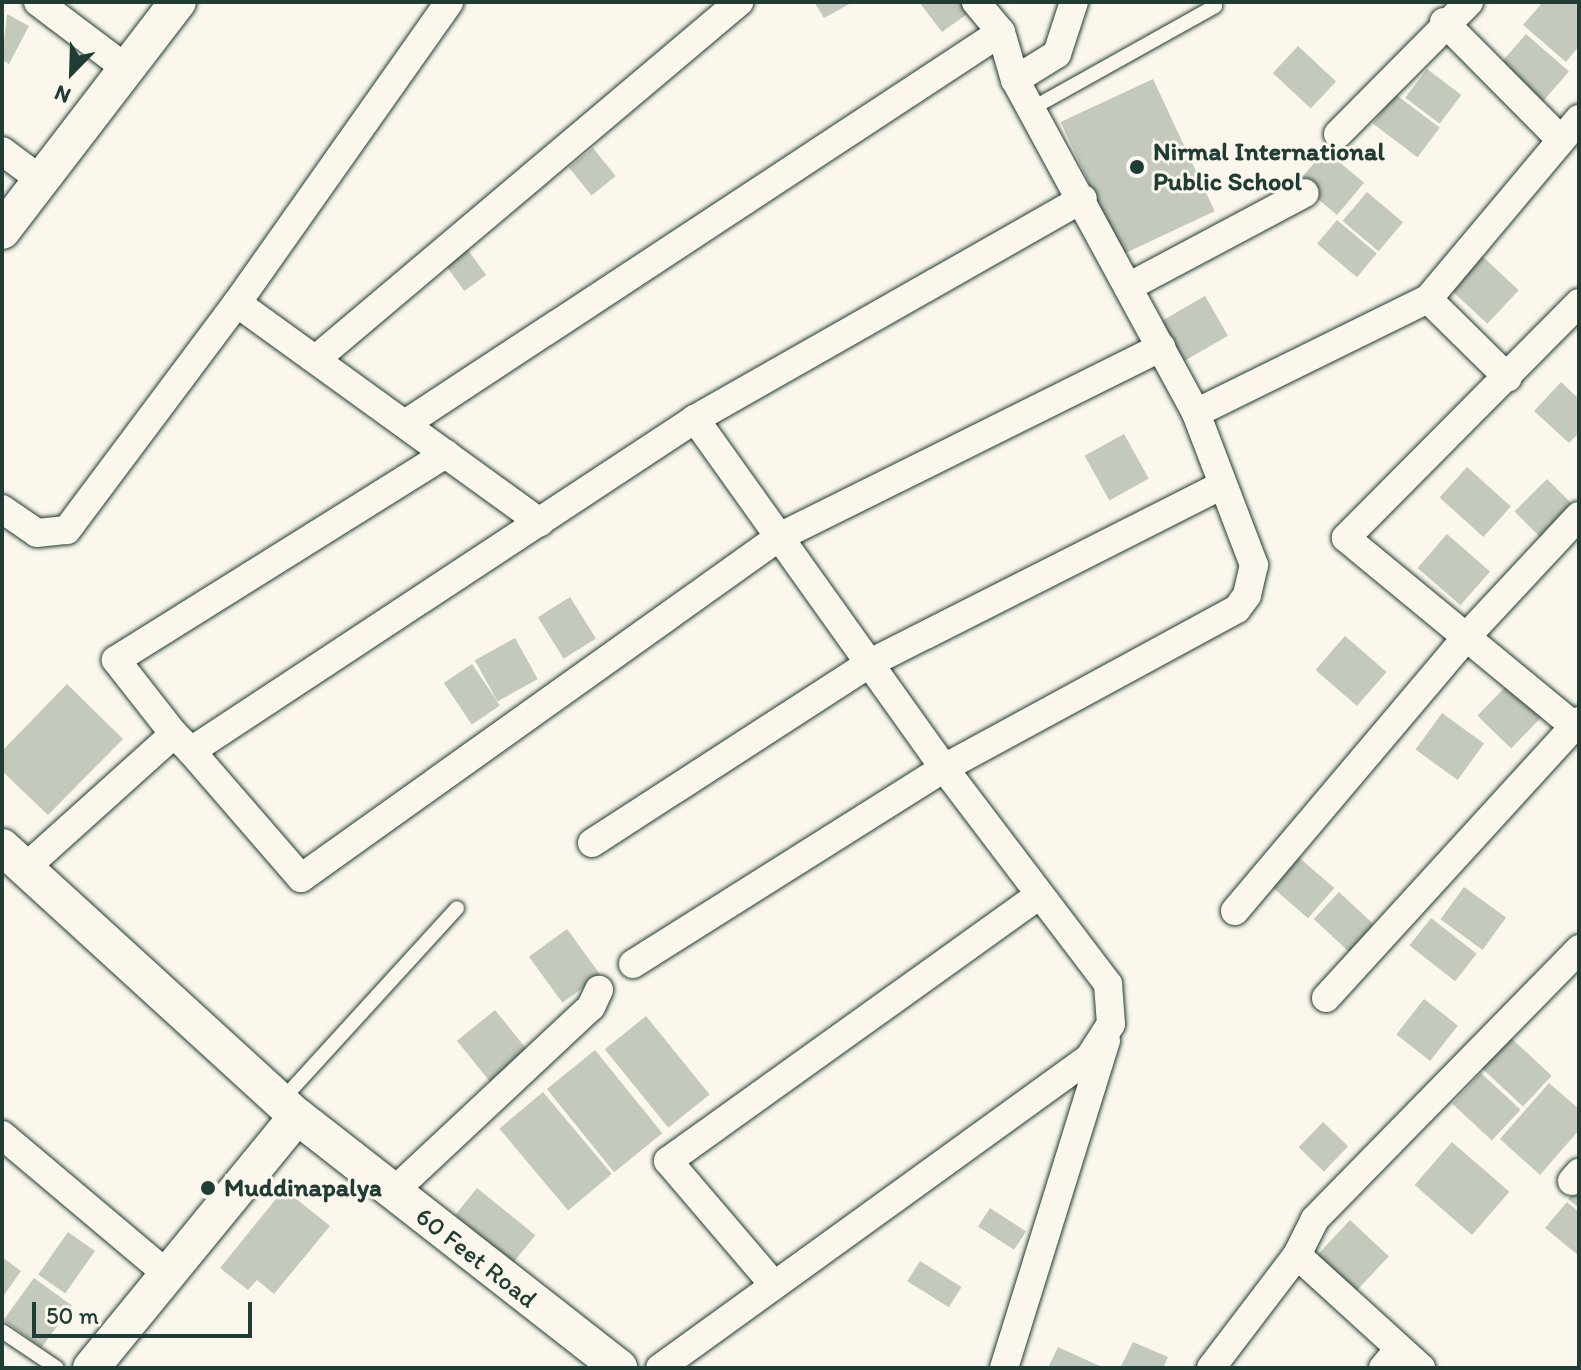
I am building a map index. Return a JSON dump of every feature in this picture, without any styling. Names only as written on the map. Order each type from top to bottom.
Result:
[{"type":"street","points":[[38,2],[127,69]]},
{"type":"street","points":[[2,231],[178,2]]},
{"type":"street","points":[[2,509],[37,533],[67,530],[237,303],[449,2]]},
{"type":"street","points":[[316,359],[739,2]]},
{"type":"street","points":[[633,964],[944,768],[1237,609],[1247,595],[1254,565],[1221,486],[1196,413],[1083,199],[1015,80],[1001,32],[976,2]]},
{"type":"street","points":[[1015,80],[1057,54],[1074,2]]},
{"type":"street","points":[[1338,134],[1444,22],[1469,2]]},
{"type":"street","points":[[1196,413],[1428,299],[1570,129],[1444,22]]},
{"type":"street","points":[[405,424],[1001,32]]},
{"type":"street","points":[[2,151],[41,180]]},
{"type":"street","points":[[1128,287],[1305,193]]},
{"type":"street","points":[[13,858],[182,742],[540,522],[695,419],[1083,199]]},
{"type":"street","points":[[1428,299],[1508,378]]},
{"type":"street","points":[[237,303],[540,522]]},
{"type":"street","points":[[1326,998],[1577,726],[1346,538],[1579,303]]},
{"type":"street","points":[[446,454],[116,660],[182,742],[301,878],[779,537],[1161,347]]},
{"type":"street","points":[[695,419],[944,768],[1108,984],[1111,1024],[1004,1368]]},
{"type":"street","points":[[592,843],[870,663],[1221,486]]},
{"type":"street","points":[[1235,911],[1467,636],[1579,516]]},
{"type":"street","name":"60 Feet Road","points":[[13,858],[289,1109],[392,1193],[619,1368]]},
{"type":"street","points":[[774,1285],[668,1161],[1040,895]]},
{"type":"street","points":[[1211,1368],[1297,1255],[1315,1219],[1579,949]]},
{"type":"street","points":[[392,1193],[591,1007],[599,990]]},
{"type":"street","points":[[660,1368],[1089,1058],[1111,1024]]},
{"type":"street","points":[[91,1368],[289,1109]]},
{"type":"street","points":[[2,1135],[166,1273]]},
{"type":"street","points":[[1297,1255],[1391,1358],[1421,1368]]},
{"type":"lane","points":[[1031,109],[1215,6]]},
{"type":"lane","points":[[289,1109],[457,908]]},
{"type":"lane","points":[[2,1331],[57,1368]]},
{"type":"building","points":[[814,2],[853,2],[824,18]]},
{"type":"building","points":[[919,2],[967,2],[973,10],[942,32]]},
{"type":"building","points":[[1543,2],[1579,2],[1579,46],[1566,62],[1523,25]]},
{"type":"building","points":[[7,14],[29,26],[9,64],[2,60]]},
{"type":"building","points":[[1526,34],[1569,71],[1539,105],[1496,68]]},
{"type":"building","points":[[1298,46],[1336,81],[1311,109],[1273,73]]},
{"type":"building","points":[[1427,69],[1461,95],[1440,124],[1405,98]]},
{"type":"building","name":"Nirmal International Public School","points":[[1153,79],[1215,211],[1122,254],[1061,122]]},
{"type":"building","points":[[1395,94],[1440,128],[1417,157],[1373,124]]},
{"type":"building","points":[[593,148],[616,176],[592,195],[569,168]]},
{"type":"building","points":[[1325,150],[1364,183],[1337,215],[1298,182]]},
{"type":"building","points":[[1367,192],[1403,222],[1379,251],[1343,221]]},
{"type":"building","points":[[1337,220],[1377,253],[1357,277],[1317,244]]},
{"type":"building","points":[[465,246],[486,275],[464,291],[443,262]]},
{"type":"building","points":[[1480,254],[1519,290],[1487,324],[1449,288]]},
{"type":"building","points":[[1205,296],[1228,336],[1180,363],[1157,324]]},
{"type":"building","points":[[1561,382],[1579,399],[1579,433],[1569,443],[1534,411]]},
{"type":"building","points":[[1124,434],[1149,479],[1109,500],[1085,456]]},
{"type":"building","points":[[1467,467],[1511,506],[1483,537],[1440,497]]},
{"type":"building","points":[[1547,479],[1579,511],[1546,543],[1514,512]]},
{"type":"building","points":[[1447,534],[1490,571],[1460,605],[1417,568]]},
{"type":"building","points":[[570,597],[596,639],[564,659],[538,617]]},
{"type":"building","points":[[1345,636],[1387,672],[1357,706],[1315,670]]},
{"type":"building","points":[[515,638],[538,679],[498,701],[475,660]]},
{"type":"building","points":[[472,664],[500,705],[472,724],[444,683]]},
{"type":"building","points":[[1510,682],[1544,715],[1511,748],[1477,716]]},
{"type":"building","points":[[67,684],[123,739],[48,815],[2,771],[2,751]]},
{"type":"building","points":[[1442,713],[1484,744],[1458,780],[1416,749]]},
{"type":"building","points":[[1295,854],[1334,888],[1308,918],[1269,884]]},
{"type":"building","points":[[1464,887],[1506,918],[1483,950],[1440,919]]},
{"type":"building","points":[[1339,892],[1377,927],[1352,955],[1314,919]]},
{"type":"building","points":[[1431,918],[1477,954],[1455,981],[1409,946]]},
{"type":"building","points":[[567,929],[601,975],[562,1003],[529,957]]},
{"type":"building","points":[[1424,999],[1458,1025],[1430,1061],[1396,1034]]},
{"type":"building","points":[[495,1010],[529,1052],[491,1083],[457,1041]]},
{"type":"building","points":[[646,1016],[710,1094],[668,1128],[605,1049]]},
{"type":"building","points":[[1510,1037],[1552,1076],[1523,1107],[1481,1068]]},
{"type":"building","points":[[595,1050],[662,1133],[614,1172],[547,1089]]},
{"type":"building","points":[[1481,1073],[1520,1110],[1492,1141],[1452,1104]]},
{"type":"building","points":[[1549,1083],[1579,1109],[1579,1130],[1540,1175],[1500,1139]]},
{"type":"building","points":[[543,1092],[612,1174],[568,1211],[499,1129]]},
{"type":"building","points":[[1323,1122],[1348,1146],[1324,1171],[1299,1147]]},
{"type":"building","points":[[1452,1142],[1509,1192],[1472,1235],[1415,1185]]},
{"type":"building","points":[[1579,1187],[1579,1208],[1568,1199]]},
{"type":"building","points":[[477,1188],[535,1235],[513,1262],[455,1215]]},
{"type":"building","points":[[284,1189],[330,1226],[274,1294],[257,1280],[248,1290],[220,1268]]},
{"type":"building","points":[[1567,1202],[1579,1212],[1579,1256],[1545,1228]]},
{"type":"building","points":[[990,1208],[1026,1231],[1014,1250],[978,1226]]},
{"type":"building","points":[[1350,1220],[1389,1256],[1352,1296],[1313,1259]]},
{"type":"building","points":[[68,1232],[95,1251],[65,1294],[38,1275]]},
{"type":"building","points":[[2,1257],[21,1271],[2,1298]]},
{"type":"building","points":[[920,1261],[962,1287],[949,1307],[907,1281]]},
{"type":"building","points":[[34,1278],[72,1306],[41,1348],[3,1320]]},
{"type":"building","points":[[1133,1342],[1168,1357],[1163,1368],[1120,1368]]},
{"type":"building","points":[[1058,1347],[1104,1368],[1048,1368]]},
{"type":"place","name":"Nirmal International Public School","points":[[1137,167]]},
{"type":"place","name":"Muddinapalya","points":[[208,1188]]}]
